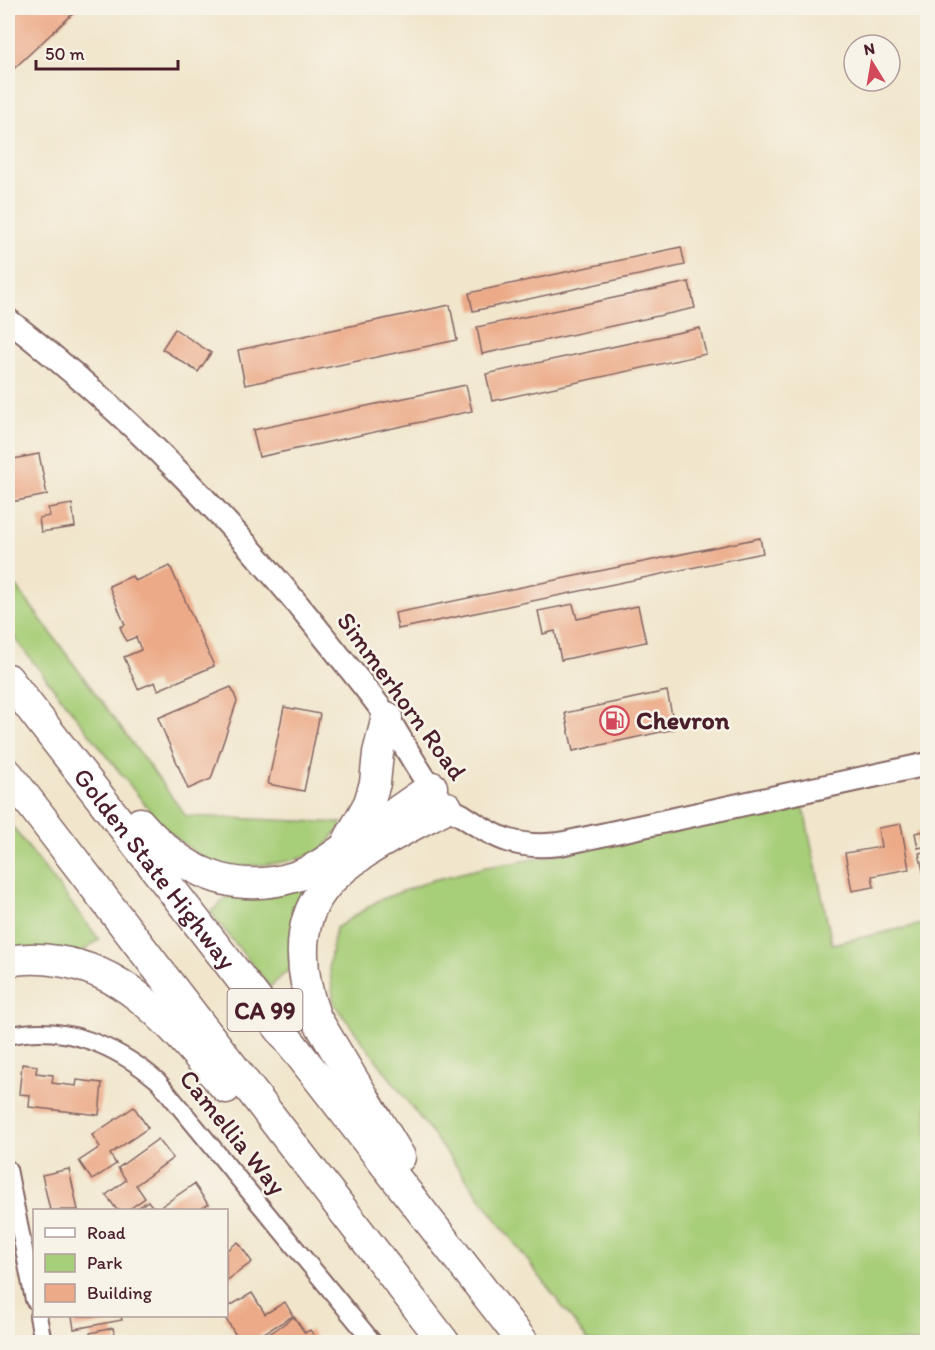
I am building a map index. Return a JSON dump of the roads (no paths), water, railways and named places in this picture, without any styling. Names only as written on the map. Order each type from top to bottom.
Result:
[{"type":"highway","name":"Golden State Highway","points":[[8,679],[523,1342]]},
{"type":"highway","points":[[31,709],[167,851],[198,871],[217,878],[245,884],[269,883],[295,877],[439,797]]},
{"type":"highway","points":[[344,848],[369,803],[387,717]]},
{"type":"highway","name":"CA 99","points":[[8,774],[444,1342]]},
{"type":"highway","points":[[439,797],[357,858],[322,890],[310,910],[303,941],[302,970],[307,994],[325,1035],[486,1294]]},
{"type":"highway","points":[[8,961],[45,959],[71,963],[97,971],[121,983],[148,1003],[372,1250]]},
{"type":"main road","name":"Simmerhorn Road","points":[[8,320],[130,422],[183,475],[289,592],[387,717],[439,797],[484,831],[508,841],[552,845],[927,764]]},
{"type":"street","name":"Camellia Way","points":[[8,1036],[41,1032],[70,1035],[116,1050],[141,1066],[158,1081],[373,1342]]},
{"type":"street","points":[[8,1169],[33,1295]]},
{"type":"street","points":[[38,1317],[43,1342]]},
{"type":"place","name":"Chevron","points":[[615,720]]}]
